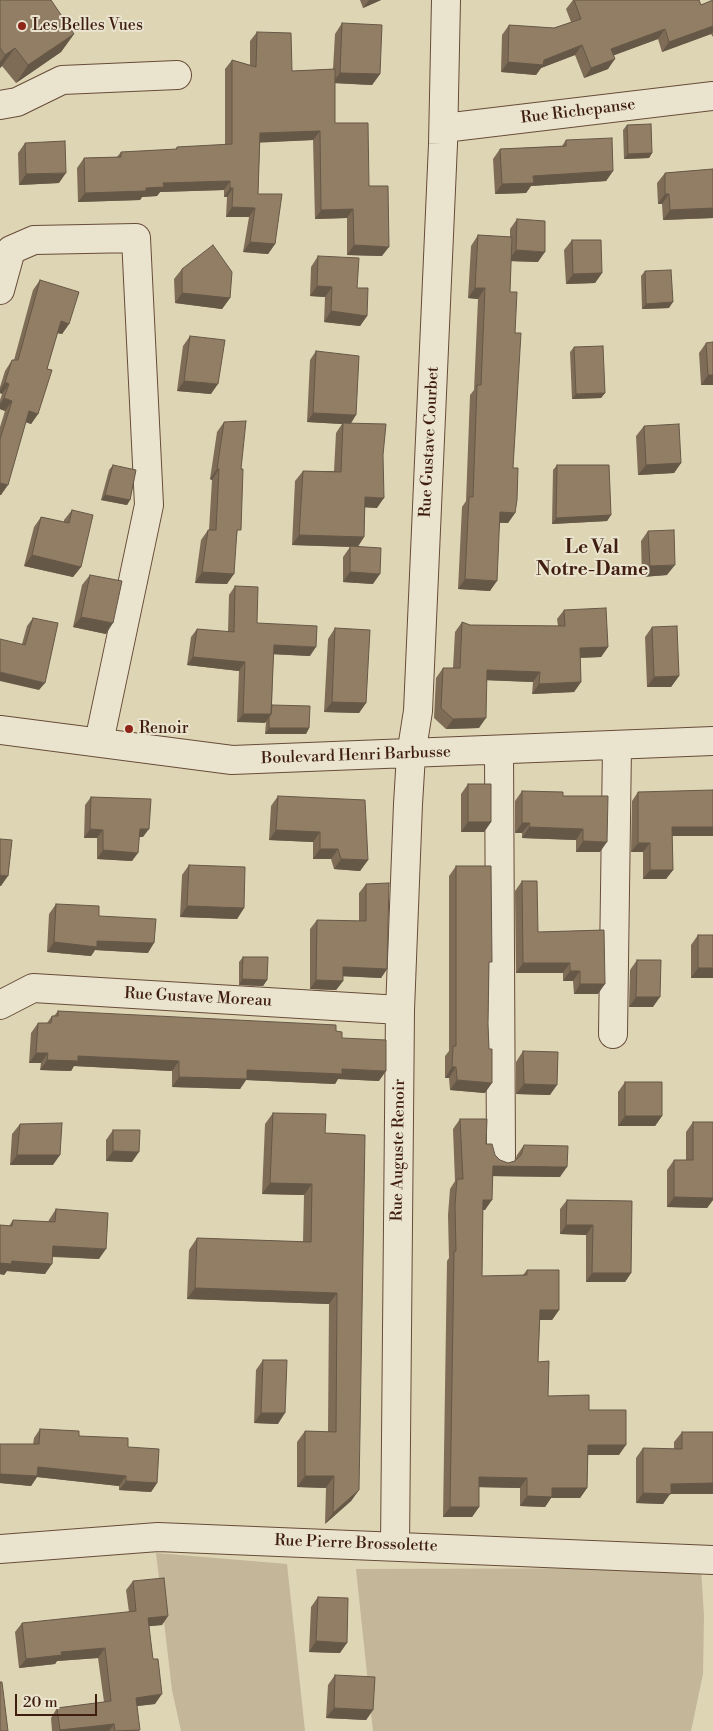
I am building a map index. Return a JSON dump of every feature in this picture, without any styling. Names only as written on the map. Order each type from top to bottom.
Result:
[{"type":"street","name":"Rue Gustave Courbet","points":[[411,755],[418,711],[444,128],[446,0]]},
{"type":"street","points":[[0,105],[17,102],[62,80],[177,75]]},
{"type":"street","name":"Rue Richepanse","points":[[444,128],[713,96]]},
{"type":"street","points":[[0,290],[11,250],[34,240],[136,238],[149,505],[99,742]]},
{"type":"street","name":"Boulevard Henri Barbusse","points":[[0,730],[232,760],[411,755],[713,741]]},
{"type":"street","points":[[613,1034],[617,746]]},
{"type":"street","points":[[500,751],[501,1157]]},
{"type":"street","name":"Rue Auguste Renoir","points":[[395,1546],[400,1010],[411,755]]},
{"type":"street","name":"Rue Gustave Moreau","points":[[0,1005],[32,988],[400,1010]]},
{"type":"street","name":"Rue Pierre Brossolette","points":[[0,1549],[158,1537],[713,1560]]},
{"type":"shaded area","points":[[156,1553],[287,1564],[305,1731],[181,1731],[172,1690]]},
{"type":"shaded area","points":[[701,1568],[704,1616],[703,1674],[691,1731],[373,1731],[356,1569]]},
{"type":"building","name":"Les Belles Vues","points":[[0,0],[51,0],[74,34],[28,65],[15,48],[5,55],[0,48]]},
{"type":"building","points":[[574,0],[699,0],[701,5],[713,0],[713,26],[669,42],[665,29],[611,49],[615,59],[591,68],[582,45],[544,60],[543,65],[508,62],[509,25],[554,28],[581,19]]},
{"type":"building","points":[[342,23],[382,25],[380,74],[340,73]]},
{"type":"building","points":[[257,32],[291,33],[292,71],[335,69],[335,123],[368,123],[369,186],[388,186],[389,247],[354,245],[353,209],[321,210],[320,131],[260,133],[258,194],[282,194],[275,244],[250,242],[255,208],[232,207],[233,188],[230,188],[230,181],[163,183],[164,187],[146,188],[146,191],[85,193],[84,158],[121,157],[121,152],[232,144],[232,60],[256,67]]},
{"type":"building","points":[[651,124],[652,153],[628,154],[627,125]]},
{"type":"building","points":[[612,138],[613,171],[533,176],[534,183],[502,184],[500,149],[566,146],[566,140]]},
{"type":"building","points":[[65,141],[66,173],[26,174],[25,143]]},
{"type":"building","points":[[713,169],[713,208],[670,210],[669,194],[665,194],[665,173]]},
{"type":"building","points":[[517,219],[545,221],[545,252],[516,250]]},
{"type":"building","points":[[478,235],[512,237],[510,292],[517,292],[515,333],[521,333],[513,468],[518,468],[517,500],[515,513],[500,512],[497,581],[465,579],[469,497],[473,497],[477,385],[481,385],[485,288],[475,288]]},
{"type":"building","points":[[572,240],[601,240],[602,273],[573,274]]},
{"type":"building","points":[[213,245],[232,272],[230,298],[182,293],[182,269]]},
{"type":"building","points":[[318,256],[359,258],[357,288],[368,288],[367,316],[331,311],[332,287],[317,286]]},
{"type":"building","points":[[671,270],[673,302],[646,304],[645,271]]},
{"type":"building","points":[[40,280],[79,292],[69,324],[61,321],[47,369],[52,370],[38,414],[29,411],[8,485],[0,483],[0,439],[12,401],[4,398],[9,384],[5,382],[12,360],[18,360]]},
{"type":"building","points":[[190,336],[225,340],[218,384],[184,381]]},
{"type":"building","points":[[713,342],[713,375],[708,375],[706,343]]},
{"type":"building","points":[[603,346],[605,393],[576,394],[574,347]]},
{"type":"building","points":[[316,351],[359,356],[356,415],[313,413]]},
{"type":"building","points":[[246,421],[241,469],[243,469],[241,530],[237,530],[234,574],[202,572],[208,530],[216,530],[219,469],[217,469],[224,422]]},
{"type":"building","points":[[343,423],[386,424],[383,455],[384,498],[365,497],[364,537],[299,535],[303,471],[341,472]]},
{"type":"building","points":[[679,424],[681,463],[646,465],[644,426]]},
{"type":"building","points":[[113,465],[136,470],[130,500],[105,495]]},
{"type":"building","points":[[557,465],[609,465],[611,515],[556,518]]},
{"type":"building","points":[[72,510],[93,515],[81,567],[32,555],[41,517],[69,523]]},
{"type":"building","points":[[674,530],[675,565],[650,566],[648,531]]},
{"type":"building","points":[[350,546],[381,548],[380,574],[350,572]]},
{"type":"building","points":[[90,575],[122,581],[113,623],[81,617]]},
{"type":"building","points":[[235,586],[258,587],[257,623],[317,626],[316,647],[274,645],[271,714],[243,714],[245,662],[193,657],[197,629],[234,632]]},
{"type":"building","points":[[606,608],[608,647],[580,648],[581,682],[539,684],[540,672],[487,670],[486,718],[453,719],[441,708],[443,668],[460,668],[462,622],[470,625],[565,626],[564,610]]},
{"type":"building","points":[[33,618],[58,623],[45,683],[0,672],[0,639],[25,645]]},
{"type":"building","points":[[677,626],[679,676],[654,677],[652,627]]},
{"type":"building","points":[[335,628],[370,630],[366,703],[332,702]]},
{"type":"building","points":[[272,705],[310,706],[309,728],[269,728]]},
{"type":"building","points":[[468,784],[491,784],[491,822],[468,822]]},
{"type":"building","points":[[713,790],[713,827],[672,827],[673,870],[650,870],[650,843],[638,843],[638,792]]},
{"type":"building","points":[[522,791],[563,792],[563,796],[608,796],[607,842],[583,841],[583,829],[529,827],[530,823],[522,823]]},
{"type":"building","points":[[278,796],[365,800],[368,860],[341,859],[338,849],[320,849],[320,832],[276,830]]},
{"type":"building","points":[[91,797],[151,799],[149,829],[140,829],[138,853],[103,850],[103,830],[90,829]]},
{"type":"building","points":[[0,839],[12,840],[8,876],[0,875]]},
{"type":"building","points":[[189,865],[245,867],[244,908],[187,906]]},
{"type":"building","points":[[456,866],[491,866],[492,962],[489,962],[488,1024],[489,1049],[492,1049],[492,1083],[457,1080],[456,1067],[452,1067],[453,1046],[456,1046]]},
{"type":"building","points":[[522,881],[537,881],[538,932],[604,930],[605,984],[580,984],[580,971],[570,971],[570,963],[523,963]]},
{"type":"building","points":[[389,883],[387,969],[343,967],[343,981],[316,980],[317,920],[366,921],[366,884]]},
{"type":"building","points":[[56,904],[99,906],[99,916],[156,919],[154,943],[97,941],[97,947],[54,942]]},
{"type":"building","points":[[698,935],[713,935],[713,968],[698,968]]},
{"type":"building","points":[[243,957],[268,957],[267,980],[242,979]]},
{"type":"building","points":[[637,960],[661,960],[660,997],[636,997]]},
{"type":"building","points":[[58,1011],[336,1025],[336,1031],[342,1032],[342,1038],[386,1040],[386,1071],[342,1069],[342,1074],[247,1070],[247,1079],[179,1077],[179,1061],[78,1056],[78,1061],[47,1060],[48,1053],[36,1053],[38,1023],[51,1023],[52,1016],[58,1016]]},
{"type":"building","points":[[523,1051],[558,1052],[557,1085],[524,1084]]},
{"type":"building","points":[[625,1082],[662,1082],[662,1116],[625,1116]]},
{"type":"building","points":[[273,1113],[326,1114],[325,1133],[365,1135],[359,1490],[333,1513],[334,1476],[305,1476],[305,1431],[336,1432],[337,1293],[195,1288],[197,1238],[311,1242],[312,1184],[270,1183]]},
{"type":"building","points":[[460,1119],[487,1119],[486,1144],[492,1144],[495,1155],[500,1160],[508,1163],[515,1161],[521,1155],[524,1145],[568,1146],[567,1167],[493,1166],[492,1200],[483,1200],[482,1276],[527,1275],[527,1270],[559,1270],[559,1310],[540,1310],[538,1362],[549,1361],[548,1396],[589,1395],[589,1410],[626,1410],[626,1445],[588,1445],[587,1488],[552,1488],[552,1497],[527,1496],[527,1478],[479,1477],[479,1507],[450,1507],[454,1251],[456,1251],[455,1205],[457,1179],[463,1179]]},
{"type":"building","points":[[693,1122],[713,1122],[713,1198],[674,1197],[674,1160],[693,1160]]},
{"type":"building","points":[[62,1123],[60,1155],[17,1155],[20,1124]]},
{"type":"building","points":[[113,1130],[140,1130],[139,1152],[113,1151]]},
{"type":"building","points":[[567,1200],[632,1201],[631,1273],[592,1273],[593,1225],[566,1225]]},
{"type":"building","points":[[56,1209],[108,1213],[106,1249],[53,1246],[52,1264],[12,1261],[11,1264],[0,1263],[0,1225],[12,1226],[13,1220],[55,1222]]},
{"type":"building","points":[[263,1360],[287,1360],[285,1413],[261,1413]]},
{"type":"building","points":[[40,1429],[79,1431],[79,1436],[128,1438],[128,1447],[159,1449],[157,1483],[126,1481],[126,1476],[38,1467],[37,1476],[0,1474],[0,1444],[39,1444]]},
{"type":"building","points":[[682,1432],[713,1432],[713,1483],[671,1484],[671,1494],[643,1493],[643,1448],[682,1449]]},
{"type":"building","points":[[164,1578],[168,1616],[148,1618],[153,1659],[158,1659],[162,1694],[136,1698],[140,1730],[115,1731],[114,1724],[60,1730],[57,1708],[111,1701],[105,1648],[61,1652],[62,1655],[26,1659],[22,1623],[136,1611],[133,1581]]},
{"type":"building","points":[[318,1597],[348,1598],[347,1643],[316,1641]]},
{"type":"building","points":[[335,1675],[375,1677],[373,1710],[334,1708]]},
{"type":"building","points":[[0,1682],[2,1682],[8,1731],[0,1731]]},
{"type":"place","name":"Les Belles Vues","points":[[22,26]]},
{"type":"place","name":"Renoir","points":[[129,729]]},
{"type":"district","name":"Le Val Notre-Dame","points":[[592,559]]}]
